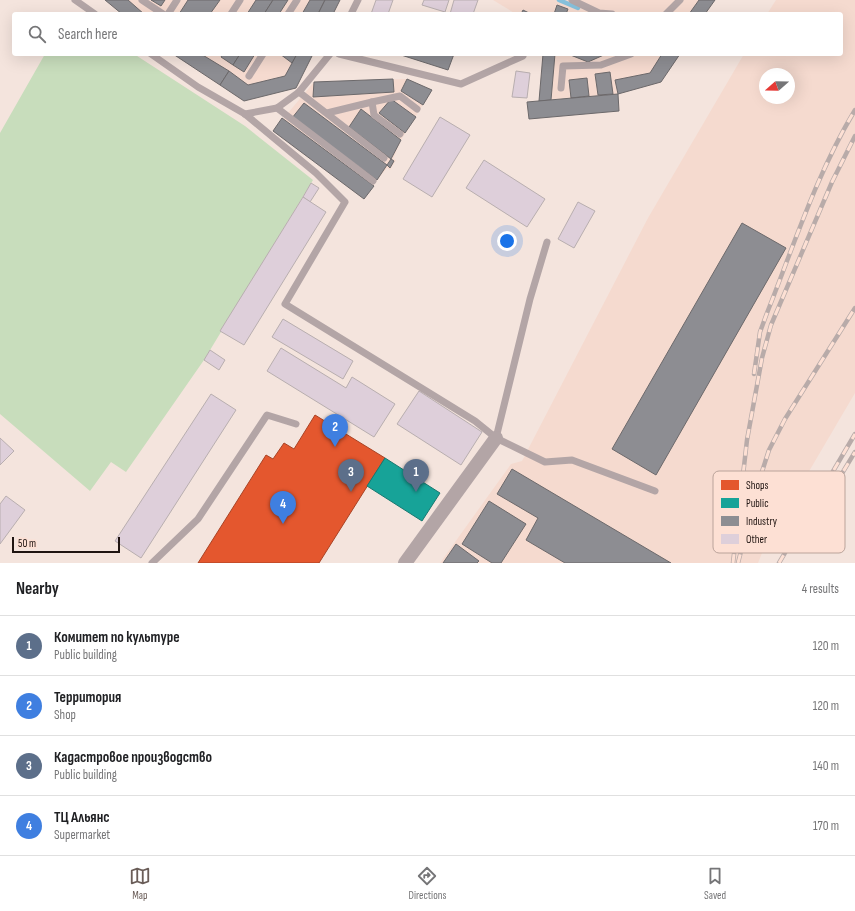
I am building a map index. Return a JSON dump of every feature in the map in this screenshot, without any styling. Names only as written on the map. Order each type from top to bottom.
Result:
[{"type":"street","points":[[405,563],[496,438]]},
{"type":"lane","points":[[75,0],[92,12]]},
{"type":"lane","points":[[142,0],[160,12]]},
{"type":"lane","points":[[169,12],[177,0]]},
{"type":"lane","points":[[232,12],[240,0]]},
{"type":"lane","points":[[289,12],[297,0]]},
{"type":"lane","points":[[351,12],[358,0]]},
{"type":"lane","points":[[572,0],[595,12]]},
{"type":"lane","points":[[668,12],[680,0]]},
{"type":"lane","points":[[154,56],[198,87],[245,114],[316,173],[345,202],[285,304],[475,421],[496,438],[545,462],[572,460],[655,491]]},
{"type":"lane","points":[[250,76],[262,56]]},
{"type":"lane","points":[[245,114],[277,108],[299,92],[328,56]]},
{"type":"lane","points":[[347,56],[461,84],[523,56]]},
{"type":"lane","points":[[561,88],[563,66],[601,65],[626,56]]},
{"type":"lane","points":[[398,88],[400,96],[417,109]]},
{"type":"lane","points":[[299,92],[384,158]]},
{"type":"lane","points":[[327,113],[400,96]]},
{"type":"lane","points":[[372,102],[374,115],[400,134]]},
{"type":"lane","points":[[277,108],[373,181]]},
{"type":"lane","points":[[496,438],[530,299],[547,242]]},
{"type":"lane","points":[[152,563],[198,520],[267,415],[296,424]]},
{"type":"shaded area","points":[[105,0],[340,0],[334,12],[120,12]]},
{"type":"shaded area","points":[[493,0],[715,0],[706,12],[527,12],[523,10],[522,12],[513,12]]},
{"type":"shaded area","points":[[776,0],[855,0],[855,393],[809,471],[713,471],[713,553],[762,553],[758,563],[440,563],[511,464],[522,461],[648,218],[743,56],[843,56],[843,12],[768,12]]},
{"type":"shaded area","points":[[176,56],[312,56],[296,88],[244,101]]},
{"type":"shaded area","points":[[543,56],[679,56],[661,82],[618,94],[539,101]]},
{"type":"shaded area","points":[[407,79],[432,90],[401,140],[393,159],[396,160],[390,170],[387,168],[364,199],[273,131],[314,82]]},
{"type":"green space","points":[[44,56],[137,56],[245,126],[313,180],[204,360],[126,472],[111,462],[90,491],[0,414],[0,133]]},
{"type":"building: Shops","points":[[315,415],[385,458],[319,563],[198,563],[266,455],[273,459],[284,443],[294,449]]},
{"type":"building: Public","points":[[385,458],[440,493],[422,521],[367,486]]},
{"type":"building: Industry","points":[[105,0],[128,0],[142,12],[120,12]]},
{"type":"building: Industry","points":[[151,0],[165,0],[161,6]]},
{"type":"building: Industry","points":[[188,0],[220,0],[211,12],[180,12]]},
{"type":"building: Industry","points":[[256,0],[273,0],[265,12],[248,12]]},
{"type":"building: Industry","points":[[273,0],[288,0],[280,12],[265,12]]},
{"type":"building: Industry","points":[[310,0],[325,0],[319,12],[303,12]]},
{"type":"building: Industry","points":[[325,0],[340,0],[334,12],[319,12]]},
{"type":"building: Industry","points":[[699,0],[715,0],[706,12],[690,12]]},
{"type":"building: Industry","points":[[557,5],[568,9],[567,12],[555,12]]},
{"type":"building: Industry","points":[[176,56],[204,56],[229,71],[220,85]]},
{"type":"building: Industry","points":[[222,56],[239,56],[233,65]]},
{"type":"building: Industry","points":[[239,56],[254,56],[244,72],[233,65]]},
{"type":"building: Industry","points":[[283,56],[296,56],[292,63]]},
{"type":"building: Industry","points":[[296,56],[312,56],[296,88],[244,101],[220,85],[229,71],[248,85],[285,76]]},
{"type":"building: Industry","points":[[404,56],[453,56],[448,70]]},
{"type":"building: Industry","points":[[543,56],[555,56],[551,100],[539,101]]},
{"type":"building: Industry","points":[[573,56],[602,56],[588,62]]},
{"type":"building: Industry","points":[[661,56],[679,56],[661,82],[618,94],[615,80],[650,73]]},
{"type":"building: Industry","points":[[610,72],[613,94],[598,95],[595,74]]},
{"type":"building: Industry","points":[[587,78],[589,96],[571,98],[569,80]]},
{"type":"building: Industry","points":[[393,79],[394,92],[313,97],[314,82]]},
{"type":"building: Industry","points":[[407,79],[432,90],[423,105],[401,91]]},
{"type":"building: Industry","points":[[618,94],[619,111],[529,119],[527,102]]},
{"type":"building: Industry","points":[[391,99],[416,117],[405,133],[379,113]]},
{"type":"building: Industry","points":[[304,103],[387,165],[377,180],[292,118]]},
{"type":"building: Industry","points":[[361,109],[401,140],[391,159],[349,127]]},
{"type":"building: Industry","points":[[282,118],[374,186],[364,199],[273,131]]},
{"type":"building: Industry","points":[[391,159],[394,161],[390,168],[387,165]]},
{"type":"building: Industry","points":[[742,223],[786,248],[656,475],[612,449]]},
{"type":"building: Industry","points":[[512,469],[671,563],[565,563],[526,540],[538,518],[497,494]]},
{"type":"building: Industry","points":[[489,501],[526,524],[501,563],[492,563],[462,544]]},
{"type":"building: Industry","points":[[456,544],[479,561],[477,563],[443,563]]},
{"type":"building: Other","points":[[376,0],[393,0],[389,12],[372,12]]},
{"type":"building: Other","points":[[424,0],[449,0],[445,12],[422,5]]},
{"type":"building: Other","points":[[454,0],[478,0],[474,12],[451,12]]},
{"type":"building: Other","points":[[516,71],[530,73],[527,98],[512,97]]},
{"type":"building: Other","points":[[440,117],[470,135],[432,197],[403,179]]},
{"type":"building: Other","points":[[484,160],[545,199],[527,227],[466,188]]},
{"type":"building: Other","points":[[311,183],[319,188],[310,202],[303,197]]},
{"type":"building: Other","points":[[303,197],[326,212],[244,345],[220,331]]},
{"type":"building: Other","points":[[578,202],[595,211],[574,248],[558,239]]},
{"type":"building: Other","points":[[283,319],[353,361],[343,379],[272,337]]},
{"type":"building: Other","points":[[281,348],[346,388],[352,377],[395,404],[374,437],[267,371]]},
{"type":"building: Other","points":[[210,350],[225,360],[219,370],[204,360]]},
{"type":"building: Other","points":[[419,391],[482,432],[461,465],[397,424]]},
{"type":"building: Other","points":[[211,394],[236,410],[141,558],[115,541]]},
{"type":"building: Other","points":[[0,438],[14,451],[0,465]]},
{"type":"building: Other","points":[[6,496],[25,510],[0,544],[0,504]]},
{"type":"waterway","points":[[559,0],[578,8]]},
{"type":"railway","points":[[754,374],[760,332],[767,313],[818,184],[841,134],[855,110]]},
{"type":"railway","points":[[743,471],[747,440],[762,358],[771,325],[832,182],[855,136]]},
{"type":"railway","points":[[762,471],[769,450],[785,419],[855,308]]},
{"type":"railway","points":[[833,471],[855,434]]},
{"type":"railway","points":[[844,471],[855,452]]},
{"type":"railway","points":[[733,563],[734,553]]},
{"type":"railway","points":[[738,563],[741,553]]},
{"type":"railway","points":[[779,563],[785,553]]},
{"type":"place","name":"Территория","points":[[335,447]]},
{"type":"place","name":"Кадастровое производство","points":[[351,492]]},
{"type":"place","name":"Комитет по культуре","points":[[416,492]]},
{"type":"place","name":"ТЦ Альянс","points":[[283,524]]}]
